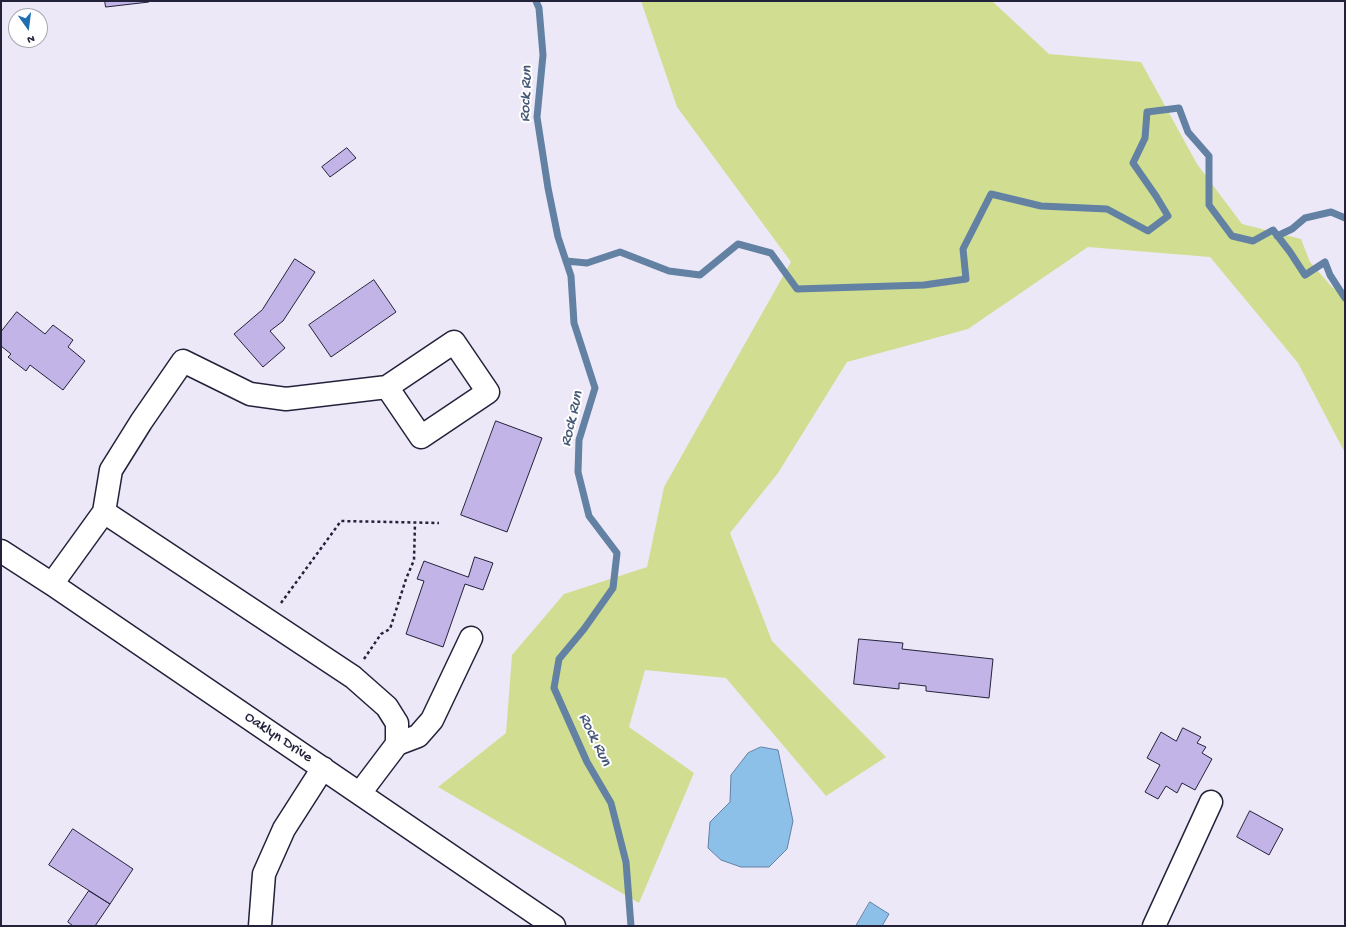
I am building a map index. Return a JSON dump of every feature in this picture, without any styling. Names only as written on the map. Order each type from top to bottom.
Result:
[{"type":"street","points":[[52,584],[104,512],[111,470],[182,361],[250,394],[286,399],[387,387],[454,342],[488,392],[421,437],[387,387]]},
{"type":"street","points":[[104,512],[353,677],[387,707],[397,723],[397,744]]},
{"type":"street","name":"Oaklyn Drive","points":[[1,551],[52,584],[554,926]]},
{"type":"street","points":[[360,793],[397,744],[418,736],[432,720],[471,638]]},
{"type":"street","points":[[260,926],[264,874],[284,829],[323,768]]},
{"type":"street","points":[[1154,926],[1211,802]]},
{"type":"path","points":[[268,620],[341,520],[438,523]]},
{"type":"path","points":[[353,677],[381,634],[390,629],[406,579],[414,560],[416,523]]},
{"type":"green space","points":[[641,1],[992,1],[1049,54],[1141,62],[1197,164],[1242,224],[1301,239],[1310,262],[1332,287],[1345,295],[1345,453],[1298,363],[1210,257],[1088,247],[968,329],[847,362],[778,473],[730,533],[772,641],[886,757],[826,796],[726,678],[645,670],[629,727],[694,773],[639,903],[438,787],[506,733],[512,655],[564,594],[647,567],[664,487],[791,262],[677,107]]},
{"type":"water","points":[[761,747],[778,750],[793,821],[787,849],[769,867],[741,867],[721,860],[708,848],[710,822],[730,802],[731,775],[748,753]]},
{"type":"water","points":[[870,902],[889,914],[882,926],[856,926]]},
{"type":"building","points":[[105,1],[149,1],[149,2],[106,7]]},
{"type":"building","points":[[347,148],[356,158],[330,177],[322,167]]},
{"type":"building","points":[[295,259],[315,272],[283,321],[270,331],[285,348],[263,367],[234,334],[262,310]]},
{"type":"building","points":[[374,280],[396,312],[331,357],[309,325]]},
{"type":"building","points":[[17,312],[45,334],[53,325],[73,340],[68,347],[85,361],[63,390],[30,365],[26,371],[8,357],[11,354],[1,346],[1,332]]},
{"type":"building","points":[[496,421],[542,438],[507,532],[461,515]]},
{"type":"building","points":[[475,557],[493,563],[483,590],[465,584],[443,647],[406,634],[424,581],[417,579],[424,561],[468,577]]},
{"type":"building","points":[[859,639],[903,643],[902,649],[993,659],[989,698],[926,691],[926,686],[899,683],[899,689],[854,684]]},
{"type":"building","points":[[1183,728],[1201,737],[1197,743],[1206,747],[1202,753],[1212,759],[1195,790],[1182,783],[1177,793],[1166,786],[1158,799],[1145,792],[1160,765],[1147,758],[1161,732],[1176,741]]},
{"type":"building","points":[[1250,811],[1283,829],[1269,855],[1237,837]]},
{"type":"building","points":[[73,829],[133,869],[110,904],[49,865]]},
{"type":"building","points":[[89,891],[110,904],[95,926],[73,926],[68,922]]},
{"type":"waterway","name":"Rock Run","points":[[536,1],[539,8],[543,55],[537,117],[548,188],[558,237],[571,276],[574,323],[595,388],[579,440],[578,472],[589,516],[617,553],[613,588],[584,629],[559,659],[554,688],[587,762],[611,803],[626,862],[631,926]]},
{"type":"waterway","points":[[566,261],[587,263],[620,252],[669,271],[700,275],[738,244],[771,253],[797,289],[924,285],[966,279],[963,249],[991,194],[1041,206],[1107,209],[1148,231],[1168,216],[1133,163],[1145,138],[1147,112],[1179,108],[1188,132],[1209,156],[1209,205],[1232,236],[1253,241],[1273,230],[1305,275],[1325,262],[1330,275],[1345,298]]},
{"type":"waterway","points":[[1277,236],[1292,229],[1305,218],[1331,212],[1345,218]]}]
